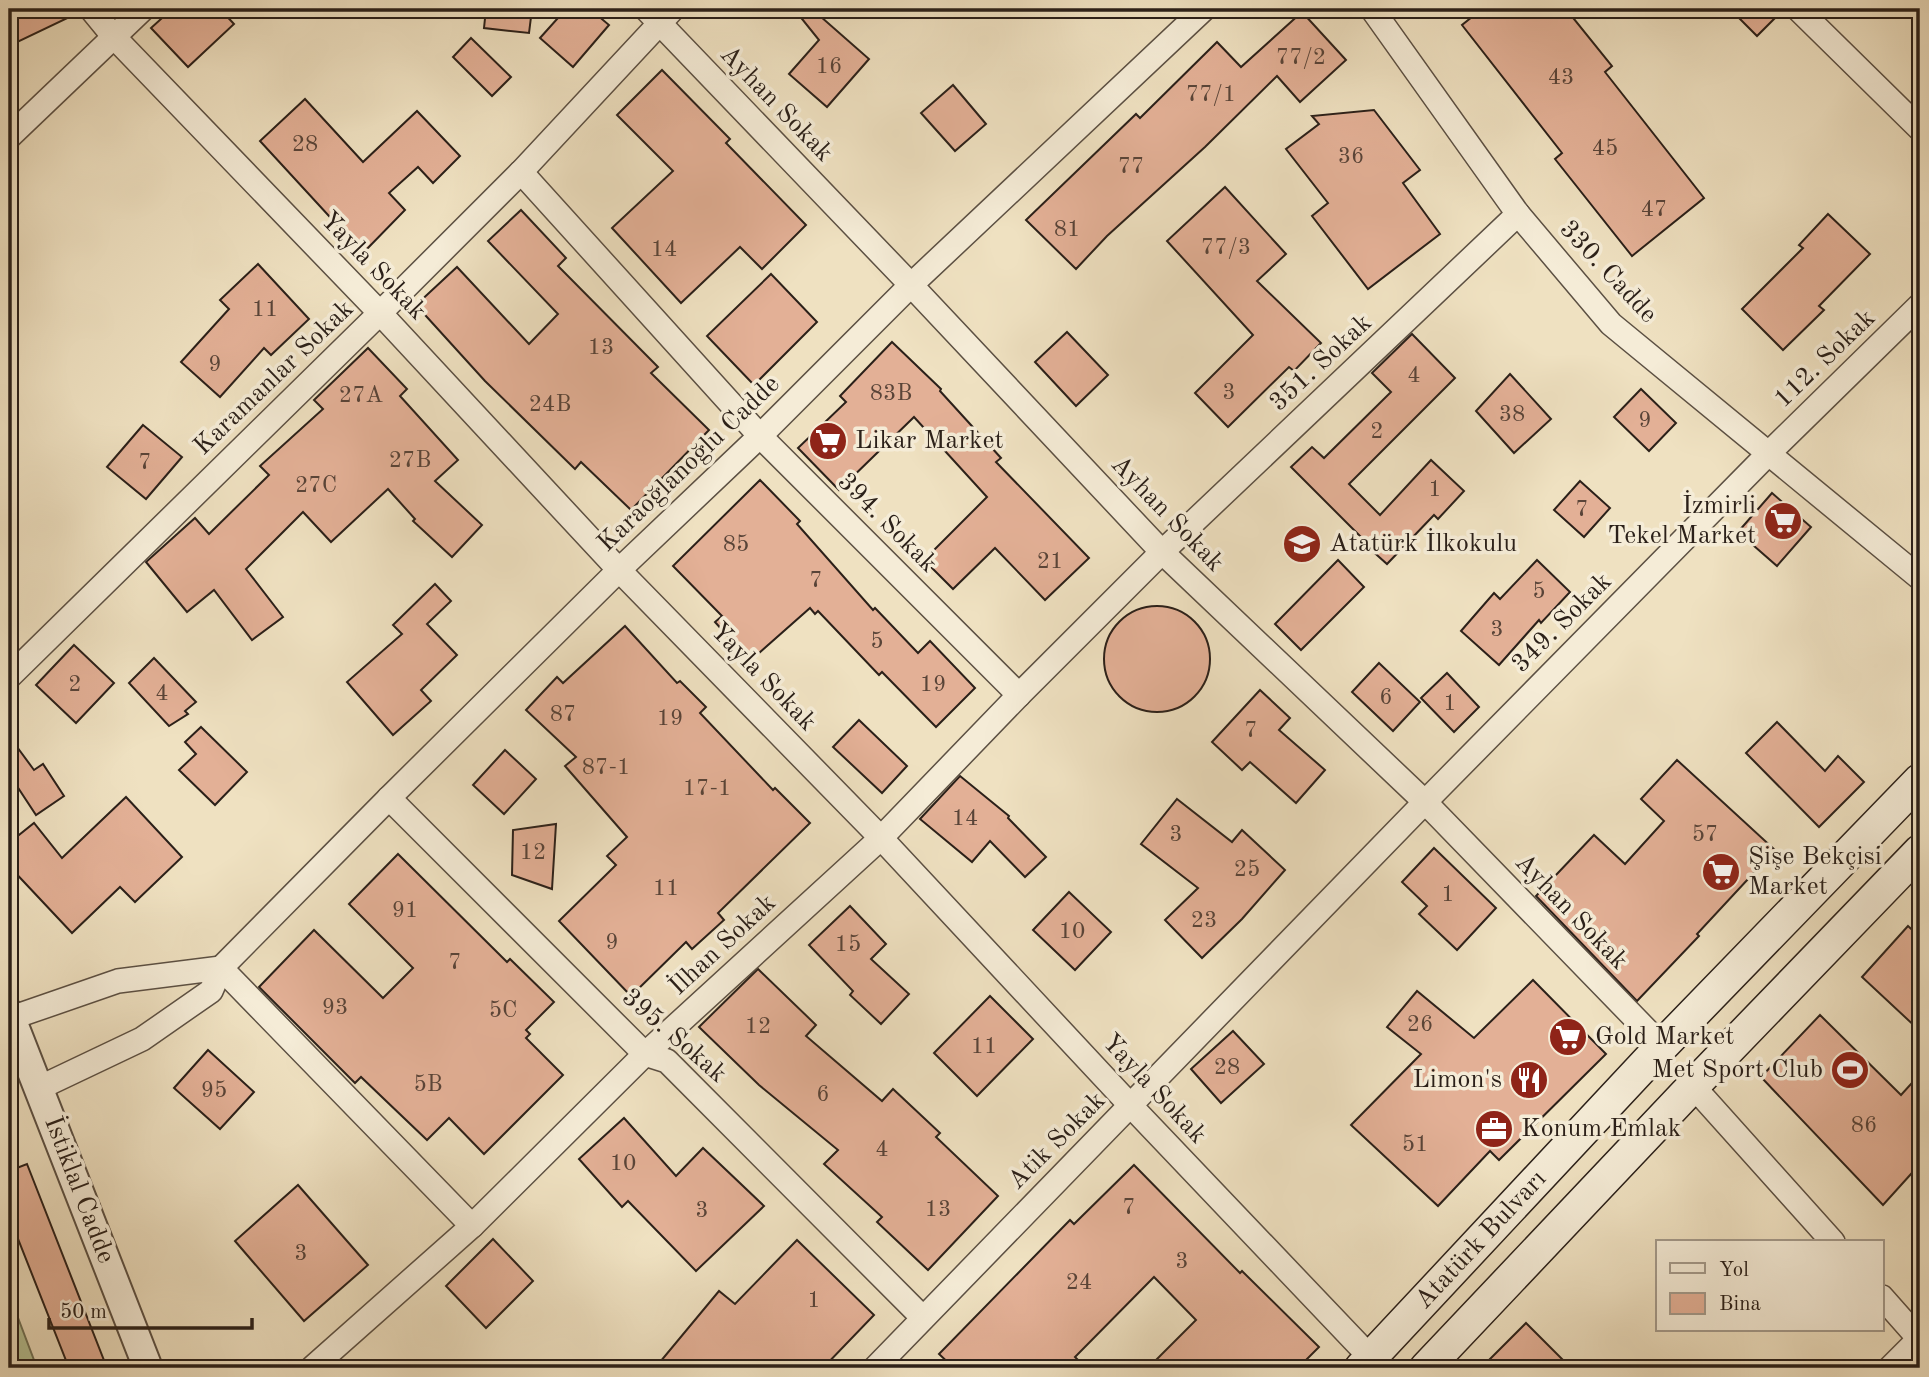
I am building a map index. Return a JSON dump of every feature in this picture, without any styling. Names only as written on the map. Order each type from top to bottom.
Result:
[{"type":"main road","name":"Atatürk Bulvarı","points":[[1366,1363],[1662,1046],[1920,780]]},
{"type":"main road","name":"Atatürk Bulvarı","points":[[1426,1368],[1920,851]]},
{"type":"street","name":"Yayla Sokak","points":[[91,9],[114,37],[380,313],[620,570],[881,838],[1366,1363]]},
{"type":"street","points":[[9,137],[143,9]]},
{"type":"street","name":"Karaoğlanoğlu Cadde","points":[[39,1088],[142,1039],[211,991],[221,968],[388,798],[911,285],[1204,9]]},
{"type":"street","name":"330. Cadde","points":[[1372,9],[1518,214],[1611,324],[1920,578]]},
{"type":"street","points":[[1798,9],[1920,129]]},
{"type":"street","name":"Ayhan Sokak","points":[[659,13],[1162,552],[1425,802],[1662,1046]]},
{"type":"street","name":"Karamanlar Sokak","points":[[9,677],[521,172],[659,13]]},
{"type":"street","name":"394. Sokak","points":[[521,172],[760,436],[1019,695]]},
{"type":"street","name":"351. Sokak","points":[[1162,552],[1518,214]]},
{"type":"street","name":"112. Sokak","points":[[1769,453],[1920,305]]},
{"type":"street","name":"349. Sokak","points":[[1425,802],[1769,453]]},
{"type":"street","name":"İlhan Sokak","points":[[312,1368],[472,1226],[645,1055],[881,838],[1162,552]]},
{"type":"street","name":"395. Sokak","points":[[388,798],[645,1055],[667,1061],[923,1318]]},
{"type":"street","name":"Atik Sokak","points":[[875,1368],[1425,802]]},
{"type":"street","points":[[12,1030],[118,981],[221,968],[472,1226]]},
{"type":"street","name":"İstiklal Cadde","points":[[12,1030],[39,1088],[148,1368]]},
{"type":"street","points":[[1693,1086],[1831,1240]]},
{"type":"street","points":[[1884,1299],[1920,1340],[1890,1368]]},
{"type":"green space","points":[[9,1294],[37,1368],[9,1368]]},
{"type":"building","points":[[9,9],[77,9],[78,13],[9,46]]},
{"type":"building","points":[[172,9],[220,9],[234,24],[188,67],[151,28]]},
{"type":"building","points":[[486,9],[532,9],[529,33],[484,28]]},
{"type":"building","points":[[566,9],[590,9],[609,25],[573,67],[540,38]]},
{"type":"building","points":[[794,9],[812,9],[869,59],[827,107],[789,74],[819,40]]},
{"type":"building","points":[[1482,9],[1566,9],[1612,66],[1605,72],[1704,198],[1632,256],[1555,159],[1562,153],[1462,25]]},
{"type":"building","points":[[1730,9],[1784,9],[1757,36]]},
{"type":"building","points":[[1302,12],[1346,60],[1300,102],[1277,76],[1205,147],[1107,236],[1076,269],[1026,220],[1136,114],[1140,118],[1217,42],[1241,67]]},
{"type":"building","points":[[471,38],[511,77],[492,96],[453,57]]},
{"type":"building","points":[[662,70],[730,139],[726,143],[806,225],[762,269],[740,247],[681,303],[612,228],[673,171],[617,115]]},
{"type":"building","points":[[953,85],[986,124],[955,151],[921,113]]},
{"type":"building","points":[[305,99],[363,162],[417,111],[460,156],[433,183],[418,167],[389,193],[405,210],[363,253],[260,141]]},
{"type":"building","points":[[1374,110],[1420,170],[1403,183],[1440,234],[1368,289],[1312,216],[1328,203],[1286,149],[1319,124],[1312,116]]},
{"type":"building","points":[[1225,187],[1286,254],[1257,281],[1321,343],[1294,371],[1289,367],[1228,427],[1195,393],[1253,335],[1167,241]]},
{"type":"building","points":[[521,210],[566,258],[558,266],[658,367],[651,373],[709,430],[631,510],[581,462],[575,469],[485,381],[416,305],[457,267],[529,344],[558,314],[488,241]]},
{"type":"building","points":[[1828,214],[1870,254],[1819,306],[1824,310],[1783,350],[1742,309],[1803,248],[1799,245]]},
{"type":"building","points":[[258,264],[309,319],[271,355],[264,348],[220,397],[181,362],[229,309],[220,300]]},
{"type":"building","points":[[771,274],[817,322],[754,385],[707,336]]},
{"type":"building","points":[[1067,332],[1108,375],[1076,406],[1035,362]]},
{"type":"building","points":[[1412,334],[1455,378],[1349,484],[1380,515],[1431,460],[1464,491],[1438,519],[1434,515],[1387,564],[1359,539],[1361,537],[1291,467],[1312,447],[1324,458],[1391,392],[1372,373]]},
{"type":"building","points":[[892,342],[941,389],[1001,458],[996,462],[1089,558],[1045,600],[995,548],[953,589],[924,560],[987,497],[914,417],[839,490],[798,448],[846,402],[840,396]]},
{"type":"building","points":[[368,348],[407,389],[400,396],[458,460],[435,481],[482,525],[452,557],[413,521],[415,519],[388,489],[331,542],[303,512],[246,569],[283,617],[252,640],[214,590],[187,612],[146,562],[195,518],[209,534],[269,475],[260,466],[323,409],[314,400]]},
{"type":"building","points":[[1510,374],[1551,419],[1514,453],[1476,411]]},
{"type":"building","points":[[1641,389],[1676,423],[1649,451],[1614,417]]},
{"type":"building","points":[[143,425],[182,457],[146,499],[107,467]]},
{"type":"building","points":[[760,480],[800,521],[797,524],[873,610],[875,608],[918,653],[930,641],[975,688],[936,727],[882,672],[879,675],[818,611],[815,614],[810,608],[750,661],[715,622],[722,616],[673,566]]},
{"type":"building","points":[[1580,481],[1610,508],[1584,537],[1554,510]]},
{"type":"building","points":[[1772,493],[1811,527],[1777,566],[1738,532]]},
{"type":"building","points":[[1338,560],[1364,587],[1301,650],[1275,624]]},
{"type":"building","points":[[1537,560],[1570,592],[1541,623],[1539,620],[1499,665],[1461,631],[1494,593],[1500,599]]},
{"type":"building","points":[[435,584],[451,601],[427,624],[457,655],[421,690],[431,701],[393,735],[347,682],[402,634],[393,625]]},
{"type":"building","points":[[1157,606],[1177,610],[1194,622],[1206,639],[1210,659],[1206,679],[1194,696],[1177,708],[1157,712],[1137,708],[1120,696],[1108,679],[1104,659],[1108,639],[1120,622],[1137,610]]},
{"type":"building","points":[[625,626],[677,683],[680,681],[706,707],[700,713],[773,790],[775,788],[810,823],[718,913],[724,920],[692,949],[686,942],[631,996],[559,921],[616,865],[607,856],[627,837],[565,766],[576,757],[526,710],[557,677],[563,683]]},
{"type":"building","points":[[74,645],[114,683],[76,723],[36,685]]},
{"type":"building","points":[[154,658],[196,702],[185,711],[188,714],[169,726],[129,683]]},
{"type":"building","points":[[1379,663],[1420,702],[1393,731],[1352,692]]},
{"type":"building","points":[[1447,673],[1479,707],[1454,732],[1421,698]]},
{"type":"building","points":[[1260,690],[1290,718],[1279,730],[1325,770],[1296,803],[1250,762],[1242,770],[1212,742]]},
{"type":"building","points":[[859,720],[907,766],[882,793],[833,747]]},
{"type":"building","points":[[1777,722],[1825,771],[1838,756],[1864,782],[1819,827],[1746,753]]},
{"type":"building","points":[[201,727],[247,772],[215,805],[179,770],[196,754],[185,742]]},
{"type":"building","points":[[9,736],[34,770],[43,764],[64,796],[36,815],[9,774]]},
{"type":"building","points":[[505,750],[536,779],[504,814],[473,785]]},
{"type":"building","points":[[1677,760],[1775,850],[1637,1001],[1536,896],[1594,835],[1625,864],[1664,821],[1641,799]]},
{"type":"building","points":[[960,776],[1009,816],[1046,857],[1025,877],[990,841],[972,862],[920,819]]},
{"type":"building","points":[[126,797],[182,857],[135,902],[120,887],[72,933],[9,866],[9,843],[34,823],[62,858]]},
{"type":"building","points":[[1177,799],[1232,842],[1242,830],[1285,870],[1242,919],[1202,958],[1165,920],[1198,888],[1141,844]]},
{"type":"building","points":[[556,824],[552,889],[512,875],[513,830]]},
{"type":"building","points":[[1434,848],[1496,908],[1457,950],[1419,914],[1427,906],[1402,882]]},
{"type":"building","points":[[398,854],[507,962],[510,959],[554,1002],[526,1030],[530,1034],[526,1038],[563,1075],[484,1154],[449,1118],[427,1140],[361,1077],[355,1083],[259,987],[314,930],[383,998],[413,968],[349,904]]},
{"type":"building","points":[[1069,892],[1111,932],[1075,970],[1033,930]]},
{"type":"building","points":[[850,906],[886,944],[871,959],[909,994],[881,1024],[850,995],[853,991],[809,945]]},
{"type":"building","points":[[1908,926],[1920,937],[1920,1031],[1862,977]]},
{"type":"building","points":[[758,969],[816,1025],[806,1036],[882,1101],[893,1089],[940,1133],[936,1137],[998,1196],[928,1270],[877,1222],[882,1217],[824,1164],[838,1150],[759,1085],[699,1027]]},
{"type":"building","points":[[1533,980],[1606,1054],[1499,1160],[1490,1151],[1438,1206],[1351,1125],[1421,1054],[1387,1027],[1417,991],[1474,1038]]},
{"type":"building","points":[[990,996],[1033,1039],[977,1096],[934,1053]]},
{"type":"building","points":[[1820,1015],[1901,1095],[1920,1074],[1920,1164],[1883,1205],[1761,1077]]},
{"type":"building","points":[[1233,1031],[1264,1064],[1221,1103],[1191,1069]]},
{"type":"building","points":[[208,1050],[254,1092],[220,1129],[174,1088]]},
{"type":"building","points":[[624,1118],[676,1176],[703,1148],[764,1206],[696,1271],[628,1201],[622,1207],[579,1159]]},
{"type":"building","points":[[27,1164],[107,1368],[69,1368],[9,1216],[9,1171]]},
{"type":"building","points":[[1134,1165],[1240,1273],[1242,1271],[1319,1347],[1298,1368],[1148,1368],[1196,1320],[1154,1277],[1075,1357],[1086,1368],[954,1368],[939,1354],[1070,1220],[1074,1224]]},
{"type":"building","points":[[298,1185],[368,1265],[304,1321],[235,1241]]},
{"type":"building","points":[[493,1239],[533,1281],[486,1328],[446,1286]]},
{"type":"building","points":[[797,1240],[874,1315],[823,1368],[655,1368],[719,1291],[735,1304]]},
{"type":"building","points":[[1526,1323],[1571,1368],[1481,1368]]},
{"type":"place","name":"Likar Market","points":[[828,441]]},
{"type":"place","name":"İzmirli Tekel Market","points":[[1783,521]]},
{"type":"place","name":"Atatürk İlkokulu","points":[[1302,544]]},
{"type":"place","name":"Şişe Bekçisi Market","points":[[1721,872]]},
{"type":"place","name":"Gold Market","points":[[1568,1037]]},
{"type":"place","name":"Met Sport Club","points":[[1850,1070]]},
{"type":"place","name":"Limon's","points":[[1529,1080]]},
{"type":"place","name":"Konum Emlak","points":[[1494,1129]]}]
